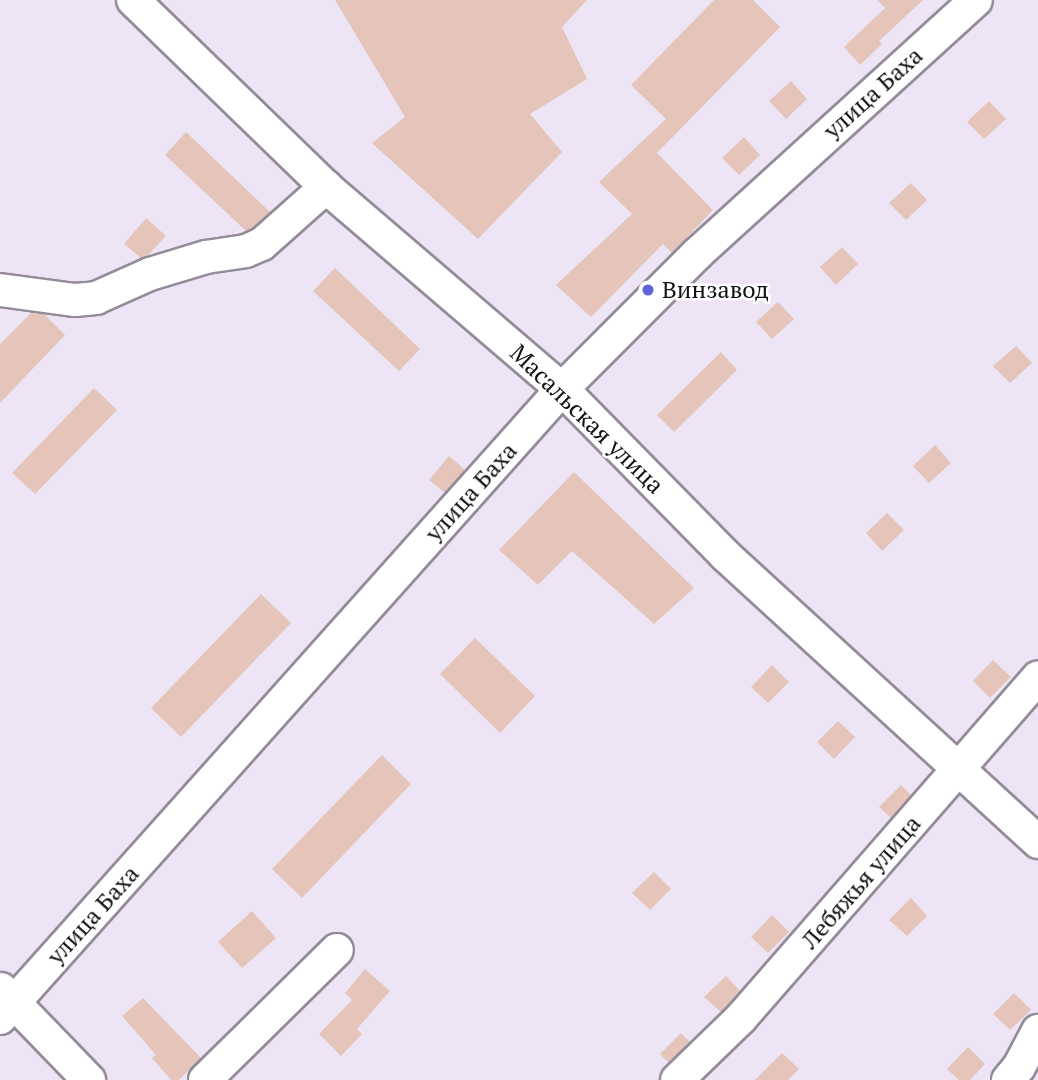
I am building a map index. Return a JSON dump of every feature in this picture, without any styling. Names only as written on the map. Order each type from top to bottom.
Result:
[{"type":"street","name":"Масальская улица","points":[[133,0],[326,187],[562,389],[725,555],[1038,842]]},
{"type":"street","name":"улица Баха","points":[[5,1002],[562,389],[696,254],[976,0]]},
{"type":"street","points":[[0,290],[75,300],[96,298],[150,274],[206,257],[246,251],[262,244],[326,187]]},
{"type":"street","name":"Лебяжья улица","points":[[677,1080],[740,1018],[1038,677]]},
{"type":"street","points":[[205,1080],[337,950]]},
{"type":"street","points":[[5,1002],[89,1080]]},
{"type":"street","points":[[1008,1080],[1019,1067],[1038,1031]]},
{"type":"building","points":[[335,0],[587,0],[562,27],[587,79],[530,114],[562,152],[478,239],[372,143],[405,117]]},
{"type":"building","points":[[714,0],[753,0],[780,27],[657,153],[713,210],[672,253],[663,244],[591,317],[556,285],[632,214],[599,182],[666,119],[631,85]]},
{"type":"building","points":[[877,0],[923,0],[879,41],[882,44],[860,65],[844,47],[885,8]]},
{"type":"building","points":[[791,81],[807,99],[786,119],[769,101]]},
{"type":"building","points":[[989,101],[1006,119],[984,139],[967,122]]},
{"type":"building","points":[[186,132],[270,212],[252,228],[246,231],[165,155]]},
{"type":"building","points":[[744,137],[760,155],[739,175],[722,158]]},
{"type":"building","points":[[911,183],[927,200],[906,220],[889,203]]},
{"type":"building","points":[[146,218],[166,236],[148,255],[141,258],[124,244]]},
{"type":"building","points":[[842,247],[858,264],[836,285],[820,267]]},
{"type":"building","points":[[335,268],[420,349],[399,371],[313,291]]},
{"type":"building","points":[[778,302],[794,319],[772,339],[756,322]]},
{"type":"building","points":[[31,313],[44,314],[65,335],[0,403],[0,344]]},
{"type":"building","points":[[1016,346],[1032,363],[1010,383],[993,366]]},
{"type":"building","points":[[721,352],[737,370],[674,432],[657,415]]},
{"type":"building","points":[[94,388],[117,410],[35,494],[12,473]]},
{"type":"building","points":[[935,445],[951,463],[929,483],[913,466]]},
{"type":"building","points":[[449,456],[465,470],[445,493],[429,480]]},
{"type":"building","points":[[574,472],[694,588],[654,624],[572,551],[538,585],[499,550]]},
{"type":"building","points":[[887,513],[904,530],[882,551],[866,533]]},
{"type":"building","points":[[261,594],[291,623],[181,737],[151,708]]},
{"type":"building","points":[[475,638],[535,696],[500,733],[440,674]]},
{"type":"building","points":[[993,660],[1011,677],[990,698],[973,681]]},
{"type":"building","points":[[772,665],[789,682],[768,703],[751,687]]},
{"type":"building","points":[[838,721],[855,737],[834,759],[817,742]]},
{"type":"building","points":[[382,755],[411,784],[302,898],[272,869]]},
{"type":"building","points":[[901,785],[911,795],[891,818],[879,807]]},
{"type":"building","points":[[654,872],[671,889],[650,910],[632,893]]},
{"type":"building","points":[[911,898],[927,916],[907,936],[889,920]]},
{"type":"building","points":[[252,911],[276,938],[242,968],[218,942]]},
{"type":"building","points":[[772,915],[789,932],[768,953],[751,937]]},
{"type":"building","points":[[365,969],[390,991],[357,1029],[362,1034],[341,1056],[319,1034],[352,1000],[345,993]]},
{"type":"building","points":[[726,976],[740,991],[721,1012],[704,997]]},
{"type":"building","points":[[1014,993],[1031,1010],[1010,1030],[993,1014]]},
{"type":"building","points":[[143,998],[201,1058],[179,1080],[171,1080],[152,1058],[156,1055],[122,1016]]},
{"type":"building","points":[[681,1033],[690,1042],[669,1063],[660,1054]]},
{"type":"building","points":[[968,1047],[985,1064],[970,1080],[959,1080],[947,1069]]},
{"type":"building","points":[[782,1053],[799,1069],[788,1080],[755,1080]]},
{"type":"place","name":"Винзавод","points":[[648,290]]}]
